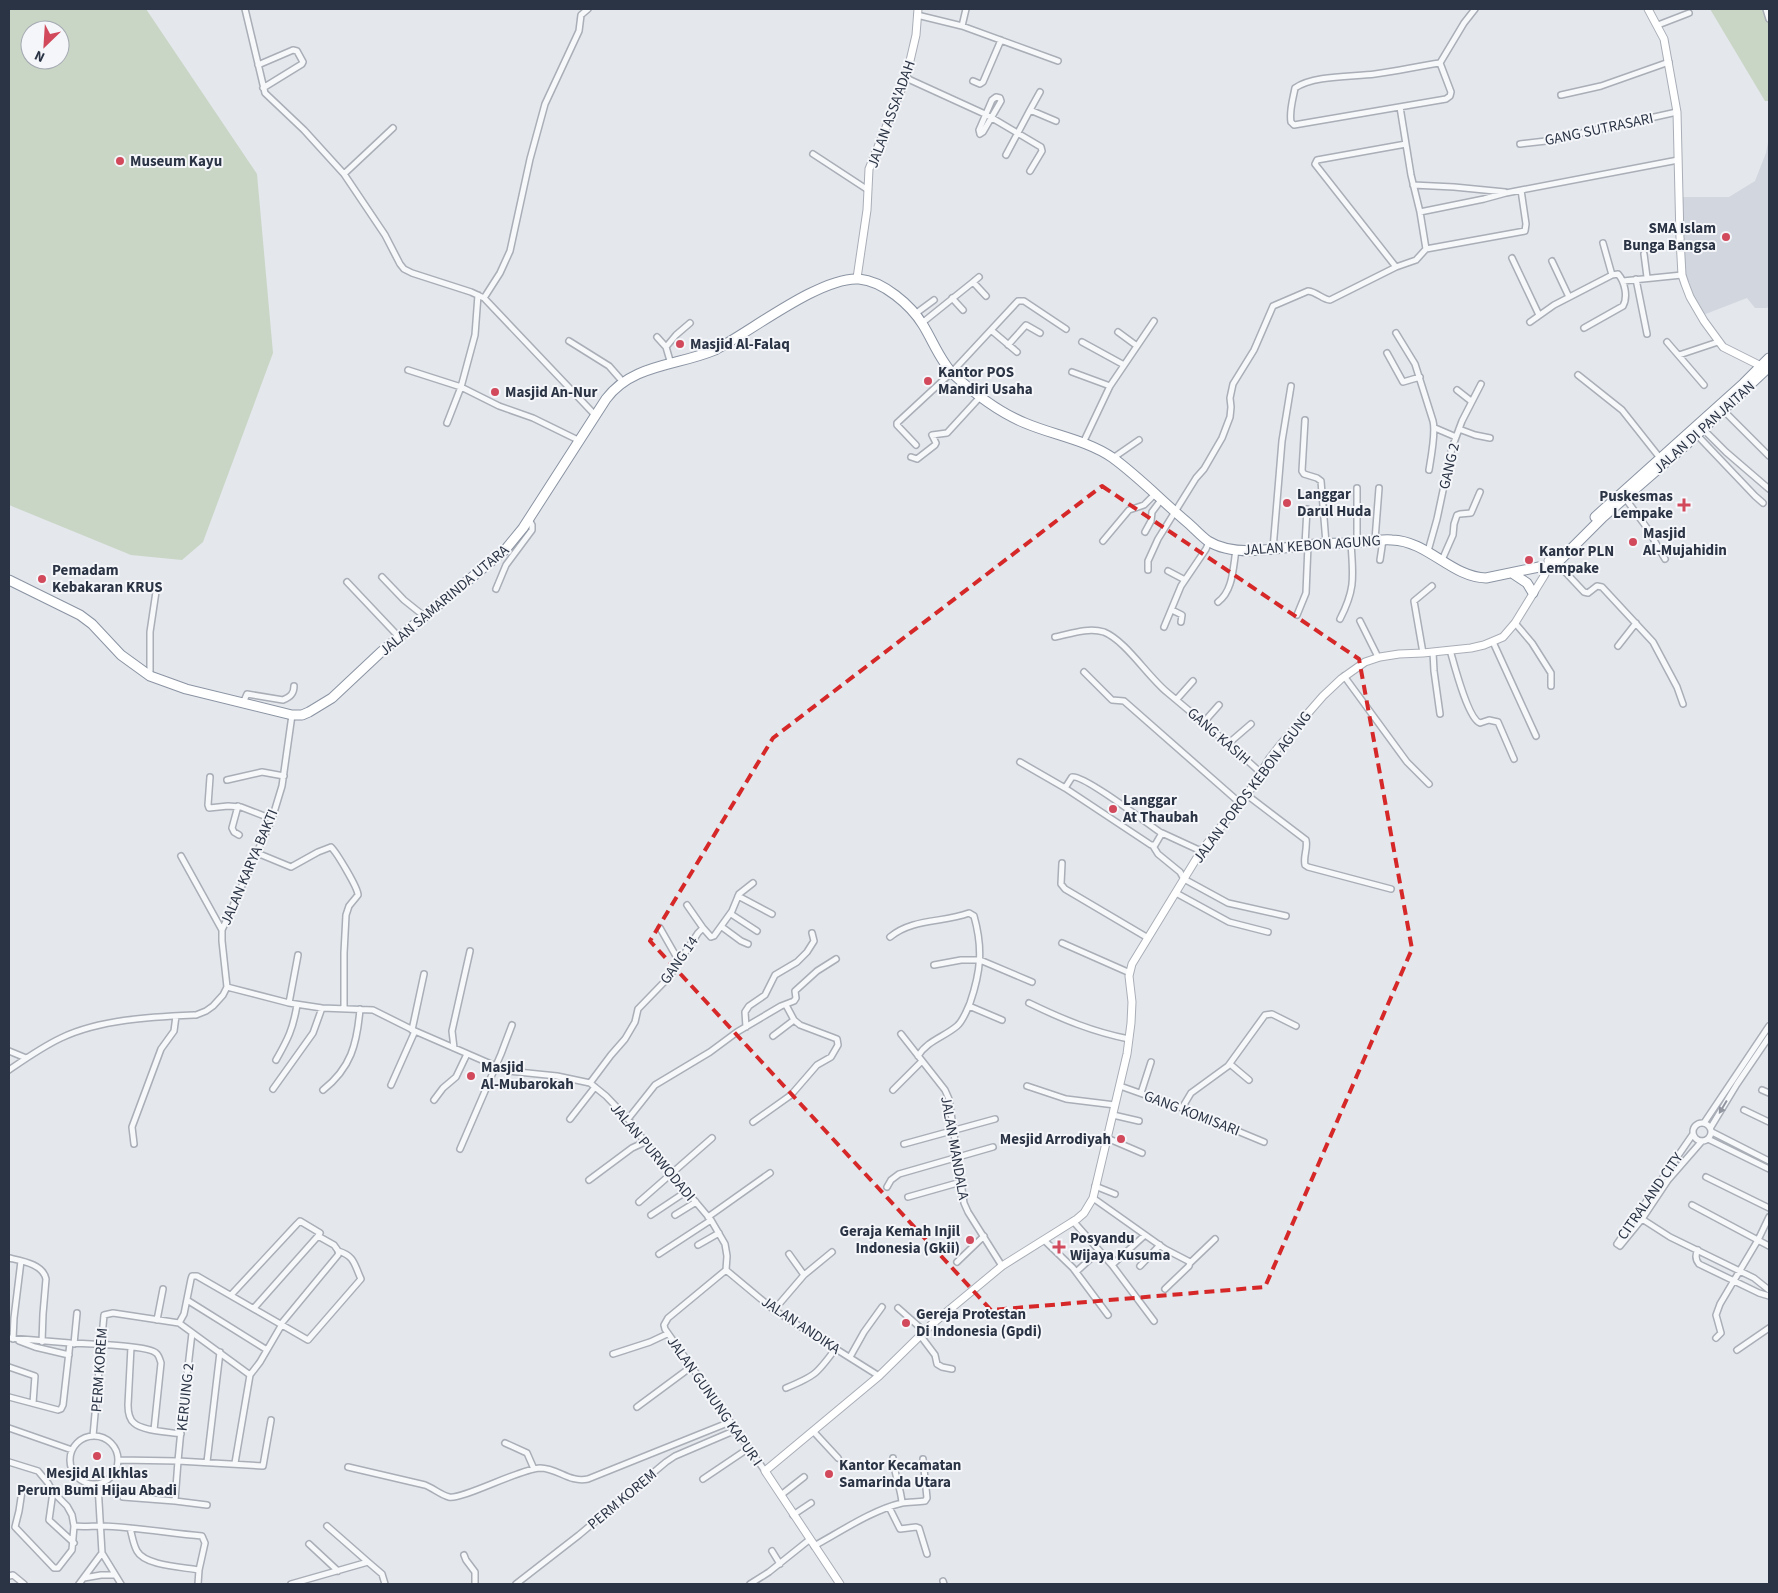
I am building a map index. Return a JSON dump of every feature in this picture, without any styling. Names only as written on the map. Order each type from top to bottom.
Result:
[{"type":"highway","name":"JALAN KEBON AGUNG","points":[[857,278],[886,288],[915,314],[952,372],[980,397],[1025,423],[1083,444],[1112,458],[1209,542],[1236,550],[1273,549],[1379,540],[1405,541],[1428,551],[1460,571],[1477,578],[1527,570],[1551,562]]},
{"type":"highway","name":"JALAN SAMARINDA UTARA","points":[[292,715],[302,715],[332,698],[399,637],[505,550],[529,518],[613,390],[623,382],[639,373],[715,350],[799,299],[826,285],[857,278]]},
{"type":"highway","points":[[1551,562],[1600,512],[1660,458],[1686,440],[1766,368],[1769,358]]},
{"type":"highway","name":"JALAN DI PANJAITAN","points":[[1551,562],[1625,498],[1686,440],[1700,432],[1724,411],[1766,368]]},
{"type":"highway","points":[[1512,573],[1527,583],[1533,593]]},
{"type":"highway","points":[[9,580],[80,615],[92,624],[121,655],[150,676],[186,689],[292,715]]},
{"type":"main road","points":[[1648,9],[1664,39],[1679,125],[1678,160],[1682,275],[1690,297],[1718,342],[1729,351],[1766,368]]},
{"type":"main road","name":"JALAN ASSA'ADAH","points":[[857,278],[870,164],[906,78],[916,35],[918,12]]},
{"type":"main road","name":"JALAN POROS KEBON AGUNG","points":[[765,1471],[879,1376],[922,1333],[1002,1266],[1084,1214],[1093,1198],[1120,1086],[1129,1039],[1132,1002],[1130,973],[1132,964],[1200,851],[1247,795],[1281,744],[1323,696],[1344,676],[1365,662],[1378,657],[1399,654],[1471,648],[1503,637],[1515,622],[1551,562]]},
{"type":"main road","points":[[765,1471],[840,1584]]},
{"type":"street","points":[[245,9],[263,88],[267,96],[304,130],[344,174],[385,235],[404,269],[412,274],[484,298],[596,416]]},
{"type":"street","points":[[484,298],[500,273],[510,251],[530,159],[545,104],[579,31],[581,15],[588,9]]},
{"type":"street","points":[[962,26],[966,9]]},
{"type":"street","points":[[1440,63],[1449,85],[1450,96],[1446,99],[1294,125],[1291,122],[1289,113],[1293,104],[1295,88],[1301,85],[1333,78],[1375,74],[1440,63],[1464,23],[1475,9]]},
{"type":"street","points":[[1766,9],[1769,19]]},
{"type":"street","points":[[918,12],[1058,61]]},
{"type":"street","points":[[1658,25],[1689,12]]},
{"type":"street","points":[[973,80],[980,84],[984,82],[1001,40]]},
{"type":"street","points":[[258,66],[293,50],[297,51],[303,61],[302,64],[263,88]]},
{"type":"street","points":[[1561,95],[1602,86],[1668,62]]},
{"type":"street","points":[[906,78],[989,116],[1041,147],[1042,150],[1030,171]]},
{"type":"street","points":[[1006,155],[1040,92]]},
{"type":"street","points":[[1400,107],[1426,249]]},
{"type":"street","points":[[1030,110],[1056,121]]},
{"type":"street","name":"GANG SUTRASARI","points":[[1520,144],[1546,141],[1677,112]]},
{"type":"street","points":[[344,174],[393,128]]},
{"type":"street","points":[[1396,267],[1315,164],[1317,160],[1406,144]]},
{"type":"street","points":[[813,154],[868,190]]},
{"type":"street","points":[[1420,212],[1506,193],[1678,160]]},
{"type":"street","points":[[1413,184],[1506,193]]},
{"type":"street","points":[[1148,570],[1150,555],[1158,539],[1222,438],[1230,417],[1230,398],[1233,384],[1254,350],[1273,306],[1308,291],[1330,300],[1396,267],[1416,260],[1426,249],[1526,230],[1521,190]]},
{"type":"street","points":[[1603,244],[1612,275]]},
{"type":"street","points":[[1644,254],[1647,278]]},
{"type":"street","points":[[1512,258],[1539,315]]},
{"type":"street","points":[[1552,261],[1569,297]]},
{"type":"street","points":[[1530,322],[1569,297],[1612,275],[1618,274],[1623,281],[1626,297],[1623,306],[1584,328]]},
{"type":"street","points":[[1623,281],[1682,275]]},
{"type":"street","points":[[922,323],[979,277]]},
{"type":"street","points":[[1636,279],[1647,334]]},
{"type":"street","points":[[973,282],[986,296]]},
{"type":"street","points":[[448,424],[461,388],[475,335],[478,295]]},
{"type":"street","points":[[952,298],[963,310]]},
{"type":"street","points":[[915,314],[934,300]]},
{"type":"street","points":[[916,445],[896,424],[952,372],[1016,302],[1021,300],[1066,329]]},
{"type":"street","points":[[1083,444],[1110,386],[1154,321]]},
{"type":"street","points":[[666,347],[690,323]]},
{"type":"street","points":[[1008,345],[1026,326],[1040,334]]},
{"type":"street","points":[[991,330],[1017,352]]},
{"type":"street","points":[[1118,332],[1137,346]]},
{"type":"street","points":[[1396,333],[1415,364],[1435,428],[1429,470]]},
{"type":"street","points":[[657,337],[666,347],[671,364]]},
{"type":"street","points":[[569,341],[609,366],[623,382]]},
{"type":"street","points":[[1082,342],[1124,365]]},
{"type":"street","points":[[1668,342],[1704,385]]},
{"type":"street","points":[[1678,355],[1718,342]]},
{"type":"street","points":[[1387,353],[1403,382],[1420,378]]},
{"type":"street","points":[[408,370],[461,388],[493,404],[533,418],[580,441]]},
{"type":"street","points":[[1072,372],[1110,386]]},
{"type":"street","points":[[1578,375],[1622,410],[1660,458]]},
{"type":"street","name":"GANG 2","points":[[1428,551],[1456,437],[1471,400],[1481,384]]},
{"type":"street","points":[[1273,549],[1282,441],[1291,386]]},
{"type":"street","points":[[1457,390],[1471,400]]},
{"type":"street","points":[[911,457],[917,459],[935,445],[936,443],[932,435],[947,433],[980,397]]},
{"type":"street","points":[[1724,411],[1769,456]]},
{"type":"street","points":[[1305,420],[1302,470],[1307,476],[1321,481],[1326,543]]},
{"type":"street","points":[[1435,428],[1456,437]]},
{"type":"street","points":[[1459,429],[1490,438]]},
{"type":"street","points":[[1700,432],[1769,489]]},
{"type":"street","points":[[1700,432],[1755,496],[1764,503]]},
{"type":"street","points":[[1112,458],[1139,440]]},
{"type":"street","points":[[1340,619],[1350,599],[1352,590],[1357,488]]},
{"type":"street","points":[[1379,488],[1380,560]]},
{"type":"street","points":[[1442,560],[1453,535],[1457,516],[1460,514],[1471,514],[1480,492]]},
{"type":"street","points":[[1145,532],[1151,521],[1152,512],[1158,497]]},
{"type":"street","points":[[1104,541],[1129,510],[1144,505],[1158,497]]},
{"type":"street","points":[[1625,498],[1656,542],[1665,559]]},
{"type":"street","points":[[1297,615],[1306,589],[1307,509]]},
{"type":"street","points":[[496,589],[506,565],[532,530],[529,518]]},
{"type":"street","points":[[1164,627],[1178,592],[1209,542]]},
{"type":"street","points":[[1218,602],[1224,598],[1228,590],[1236,550]]},
{"type":"street","points":[[1551,562],[1584,592],[1588,593],[1597,586],[1602,587],[1653,642],[1677,687],[1683,704]]},
{"type":"street","points":[[1168,571],[1185,580]]},
{"type":"street","points":[[382,577],[404,600],[424,616]]},
{"type":"street","points":[[347,582],[399,637]]},
{"type":"street","points":[[150,676],[150,632],[157,586]]},
{"type":"street","points":[[1423,653],[1414,601],[1432,586]]},
{"type":"street","points":[[1172,610],[1182,615],[1181,622]]},
{"type":"street","points":[[1360,621],[1378,657]]},
{"type":"street","points":[[1515,622],[1532,643],[1551,673],[1551,686]]},
{"type":"street","points":[[1618,646],[1636,624]]},
{"type":"street","name":"GANG KASIH","points":[[1055,637],[1094,630],[1104,632],[1117,641],[1160,685],[1260,773]]},
{"type":"street","points":[[1492,642],[1536,736]]},
{"type":"street","points":[[1450,650],[1461,688],[1474,719],[1480,723],[1489,720],[1498,722],[1514,759]]},
{"type":"street","points":[[1433,652],[1440,714]]},
{"type":"street","points":[[1084,672],[1112,700],[1124,701],[1240,803]]},
{"type":"street","points":[[1344,676],[1407,762],[1429,784]]},
{"type":"street","points":[[1177,699],[1193,681]]},
{"type":"street","points":[[243,703],[247,694],[283,700],[293,692],[294,686]]},
{"type":"street","points":[[1204,722],[1219,705]]},
{"type":"street","name":"JALAN KARYA BAKTI","points":[[227,988],[222,930],[272,819],[284,776],[292,715]]},
{"type":"street","points":[[1229,744],[1251,724]]},
{"type":"street","points":[[1020,762],[1065,788],[1153,846],[1158,854],[1180,872],[1184,879],[1233,904],[1286,916]]},
{"type":"street","points":[[227,780],[262,772],[284,776]]},
{"type":"street","points":[[210,776],[209,808],[238,806],[272,819]]},
{"type":"street","points":[[1065,788],[1072,777],[1076,776],[1161,833],[1200,851]]},
{"type":"street","points":[[1247,795],[1306,840],[1307,847],[1304,860],[1305,865],[1308,867],[1390,889]]},
{"type":"street","points":[[238,806],[232,828],[239,835]]},
{"type":"street","points":[[1153,846],[1161,833]]},
{"type":"street","points":[[258,853],[293,866],[331,847],[339,857],[357,889],[358,895],[349,906],[346,915],[344,1009]]},
{"type":"street","points":[[181,856],[222,930]]},
{"type":"street","points":[[1062,863],[1061,884],[1065,890],[1148,938]]},
{"type":"street","points":[[748,944],[741,941],[722,926],[738,896],[753,883]]},
{"type":"street","points":[[1176,893],[1229,922],[1268,932]]},
{"type":"street","points":[[738,896],[772,914]]},
{"type":"street","points":[[687,905],[703,928]]},
{"type":"street","points":[[890,937],[898,931],[916,924],[970,913],[974,916],[980,936],[979,972],[968,1006],[958,1025],[925,1046],[918,1056]]},
{"type":"street","points":[[730,914],[757,931]]},
{"type":"street","name":"GANG 14","points":[[570,1119],[625,1039],[635,1022],[638,1009],[665,982],[680,963],[692,941],[703,928],[712,937],[722,926]]},
{"type":"street","points":[[660,928],[680,963]]},
{"type":"street","points":[[746,1027],[745,1012],[749,1006],[765,995],[775,975],[803,957],[814,941],[812,933]]},
{"type":"street","points":[[1062,943],[1130,973]]},
{"type":"street","points":[[454,1048],[452,1031],[470,951]]},
{"type":"street","points":[[288,1004],[298,955]]},
{"type":"street","points":[[628,1120],[655,1085],[746,1027],[795,1000],[794,992],[823,967],[836,959]]},
{"type":"street","points":[[934,965],[961,960],[980,960],[1032,982]]},
{"type":"street","points":[[391,1085],[414,1031],[424,974]]},
{"type":"street","points":[[9,1070],[60,1038],[78,1031],[122,1022],[196,1015],[206,1012],[223,995],[227,988],[288,1004],[322,1008],[360,1009],[376,1012],[495,1067],[513,1073],[557,1076],[592,1085]]},
{"type":"street","points":[[1029,1003],[1088,1029],[1129,1039]]},
{"type":"street","points":[[276,1060],[290,1037],[297,1005]]},
{"type":"street","points":[[753,1122],[791,1095],[818,1064],[831,1058],[838,1045],[837,1039],[800,1025],[794,1020],[786,1005]]},
{"type":"street","points":[[968,1006],[1002,1020]]},
{"type":"street","points":[[273,1089],[313,1033],[322,1008]]},
{"type":"street","points":[[323,1090],[338,1077],[348,1063],[356,1036],[360,1009]]},
{"type":"street","points":[[1182,1108],[1191,1093],[1230,1064],[1268,1013],[1296,1026]]},
{"type":"street","points":[[134,1144],[131,1128],[162,1049],[174,1031],[176,1016]]},
{"type":"street","points":[[773,1036],[794,1020]]},
{"type":"street","points":[[460,1150],[512,1025]]},
{"type":"street","points":[[1769,1026],[1704,1123],[1695,1126],[1693,1134],[1702,1141],[1708,1139],[1769,1168]]},
{"type":"street","name":"JALAN MANDALA","points":[[901,1034],[945,1090],[949,1099],[966,1208],[1002,1266]]},
{"type":"street","points":[[1708,1139],[1711,1130],[1737,1084],[1769,1038]]},
{"type":"street","points":[[9,1051],[26,1058]]},
{"type":"street","points":[[434,1100],[443,1088],[456,1077],[467,1054]]},
{"type":"street","points":[[893,1090],[922,1061]]},
{"type":"street","points":[[1141,1094],[1151,1062]]},
{"type":"street","points":[[1230,1064],[1249,1080]]},
{"type":"street","name":"JALAN PURWODADI","points":[[592,1085],[628,1120],[709,1219],[725,1244],[727,1256],[726,1270]]},
{"type":"street","points":[[1027,1086],[1066,1099],[1115,1105]]},
{"type":"street","name":"GANG KOMISARI","points":[[1120,1086],[1182,1108],[1264,1142]]},
{"type":"street","points":[[1762,1090],[1769,1093]]},
{"type":"street","points":[[1744,1110],[1769,1122]]},
{"type":"street","points":[[1113,1115],[1139,1121]]},
{"type":"street","points":[[904,1144],[995,1118]]},
{"type":"street","points":[[1704,1123],[1711,1130],[1769,1160]]},
{"type":"street","name":"CITRALAND CITY","points":[[1693,1134],[1618,1245],[1620,1246],[1642,1219],[1668,1180],[1702,1141]]},
{"type":"street","points":[[639,1202],[712,1138]]},
{"type":"street","points":[[1107,1138],[1142,1153]]},
{"type":"street","points":[[590,1180],[632,1148],[645,1142]]},
{"type":"street","points":[[886,1187],[899,1174],[993,1147]]},
{"type":"street","points":[[659,1254],[770,1174]]},
{"type":"street","points":[[1706,1177],[1769,1208]]},
{"type":"street","points":[[908,1197],[961,1182]]},
{"type":"street","points":[[1095,1186],[1116,1194]]},
{"type":"street","points":[[651,1215],[687,1191]]},
{"type":"street","points":[[1093,1198],[1145,1235],[1190,1263]]},
{"type":"street","points":[[675,1215],[696,1202]]},
{"type":"street","points":[[1692,1205],[1769,1246]]},
{"type":"street","points":[[1716,1338],[1721,1333],[1716,1315],[1717,1310],[1758,1240],[1769,1217]]},
{"type":"street","points":[[1642,1219],[1670,1236],[1754,1278],[1769,1290]]},
{"type":"street","points":[[231,1296],[300,1221],[320,1232],[254,1308]]},
{"type":"street","points":[[1073,1221],[1112,1265],[1154,1321]]},
{"type":"street","points":[[698,1245],[719,1233]]},
{"type":"street","points":[[1112,1265],[1145,1235]]},
{"type":"street","points":[[250,1375],[178,1323],[183,1318],[192,1276],[197,1276],[308,1340],[361,1279],[354,1260],[318,1236]]},
{"type":"street","points":[[957,1262],[984,1236]]},
{"type":"street","points":[[1165,1289],[1215,1239]]},
{"type":"street","points":[[1044,1240],[1076,1272],[1108,1315]]},
{"type":"street","points":[[1140,1266],[1160,1245]]},
{"type":"street","points":[[1698,1250],[1696,1260],[1699,1264],[1734,1282],[1769,1296]]},
{"type":"street","points":[[236,1463],[250,1375],[260,1362],[281,1324],[338,1255],[338,1251]]},
{"type":"street","points":[[1076,1272],[1100,1251]]},
{"type":"street","points":[[774,1310],[804,1275],[832,1252]]},
{"type":"street","points":[[789,1254],[804,1275]]},
{"type":"street","points":[[9,1258],[43,1270],[45,1274],[42,1342]]},
{"type":"street","points":[[12,1339],[21,1261]]},
{"type":"street","name":"JALAN ANDIKA","points":[[726,1270],[774,1310],[879,1376]]},
{"type":"street","name":"JALAN GUNUNG KAPUR I","points":[[726,1270],[668,1318],[664,1325],[667,1334],[765,1471]]},
{"type":"street","points":[[157,1320],[163,1289]]},
{"type":"street","points":[[187,1300],[267,1350]]},
{"type":"street","points":[[850,1357],[868,1325],[882,1307]]},
{"type":"street","points":[[898,1308],[922,1333],[935,1355],[937,1364],[952,1369]]},
{"type":"street","points":[[9,1397],[58,1410],[62,1407],[69,1355],[78,1313]]},
{"type":"street","name":"PERM KOREM","points":[[93,1436],[103,1319],[107,1314],[178,1323]]},
{"type":"street","points":[[1737,1350],[1769,1328]]},
{"type":"street","name":"KERUING 2","points":[[175,1501],[192,1333]]},
{"type":"street","points":[[613,1354],[650,1342],[667,1334]]},
{"type":"street","points":[[12,1339],[152,1350],[158,1355],[160,1364],[154,1430]]},
{"type":"street","points":[[12,1339],[34,1347],[69,1355]]},
{"type":"street","points":[[131,1347],[128,1414],[132,1422],[137,1426],[181,1434]]},
{"type":"street","points":[[786,1388],[820,1370],[836,1348]]},
{"type":"street","points":[[207,1462],[220,1352]]},
{"type":"street","points":[[9,1367],[36,1376],[33,1403]]},
{"type":"street","points":[[637,1407],[691,1367]]},
{"type":"street","points":[[119,1460],[236,1463],[262,1466],[265,1465],[271,1420]]},
{"type":"street","points":[[348,1467],[425,1485],[450,1498],[455,1498],[502,1479],[534,1469],[548,1469],[576,1480],[588,1479],[730,1422]]},
{"type":"street","points":[[9,1428],[72,1450]]},
{"type":"street","name":"PERM KOREM","points":[[516,1584],[580,1535],[666,1462],[675,1456],[736,1430]]},
{"type":"street","points":[[813,1431],[838,1458]]},
{"type":"street","points":[[101,1436],[114,1446],[119,1460],[118,1469],[106,1482],[98,1485],[81,1481],[74,1475],[70,1467],[72,1450],[77,1442],[84,1438],[101,1436]]},
{"type":"street","points":[[505,1443],[527,1453],[534,1469]]},
{"type":"street","points":[[703,1479],[748,1448]]},
{"type":"street","points":[[893,1458],[894,1472],[902,1503]]},
{"type":"street","points":[[750,1584],[811,1543],[889,1507],[927,1499],[923,1459]]},
{"type":"street","points":[[9,1462],[38,1471],[53,1492],[70,1510],[74,1526],[74,1543],[72,1550],[58,1568],[54,1568],[15,1527],[22,1491]]},
{"type":"street","points":[[781,1495],[804,1477]]},
{"type":"street","points":[[98,1485],[102,1554],[121,1584]]},
{"type":"street","points":[[53,1492],[49,1520],[74,1543]]},
{"type":"street","points":[[123,1497],[207,1505]]},
{"type":"street","points":[[793,1515],[811,1503]]},
{"type":"street","points":[[889,1507],[901,1530],[916,1526],[919,1528],[927,1554]]},
{"type":"street","points":[[74,1526],[100,1526],[202,1536],[205,1543],[198,1584]]},
{"type":"street","points":[[327,1526],[382,1574],[385,1584]]},
{"type":"street","points":[[133,1529],[137,1552],[145,1559],[199,1570]]},
{"type":"street","points":[[309,1544],[338,1570]]},
{"type":"street","points":[[772,1552],[780,1564]]},
{"type":"street","points":[[79,1584],[102,1554]]},
{"type":"street","points":[[464,1555],[475,1572],[475,1584]]},
{"type":"street","points":[[291,1584],[368,1562]]},
{"type":"street","points":[[9,1576],[13,1575],[24,1584]]},
{"type":"street","points":[[84,1578],[116,1575]]},
{"type":"highlighted area","points":[[1102,486],[1359,659],[1412,949],[1265,1287],[991,1310],[650,941],[773,738]]},
{"type":"shaded area","name":"SMA Islam Bunga Bangsa","points":[[1769,137],[1769,306],[1767,308],[1755,308],[1747,298],[1703,315],[1684,276],[1680,197],[1729,197],[1755,181],[1766,153]]},
{"type":"green space","points":[[9,9],[146,9],[257,174],[273,353],[203,542],[182,560],[131,555],[9,505]]},
{"type":"green space","points":[[1710,9],[1769,9],[1769,101],[1765,101]]},
{"type":"place","name":"Museum Kayu","points":[[120,161]]},
{"type":"place","name":"SMA Islam Bunga Bangsa","points":[[1726,237]]},
{"type":"place","name":"Masjid Al-Falaq","points":[[680,344]]},
{"type":"place","name":"Kantor POS Mandiri Usaha","points":[[928,381]]},
{"type":"place","name":"Masjid An-Nur","points":[[495,392]]},
{"type":"place","name":"Langgar Darul Huda","points":[[1287,503]]},
{"type":"place","name":"Puskesmas Lempake","points":[[1684,505]]},
{"type":"place","name":"Masjid Al-Mujahidin","points":[[1633,542]]},
{"type":"place","name":"Kantor PLN Lempake","points":[[1529,560]]},
{"type":"place","name":"Pemadam Kebakaran KRUS","points":[[42,579]]},
{"type":"place","name":"Langgar At Thaubah","points":[[1113,809]]},
{"type":"place","name":"Masjid Al-Mubarokah","points":[[471,1076]]},
{"type":"place","name":"Mesjid Arrodiyah","points":[[1121,1139]]},
{"type":"place","name":"Geraja Kemah Injil Indonesia (Gkii)","points":[[970,1240]]},
{"type":"place","name":"Posyandu Wijaya Kusuma","points":[[1059,1247]]},
{"type":"place","name":"Gereja Protestan Di Indonesia (Gpdi)","points":[[906,1323]]},
{"type":"place","name":"Mesjid Al Ikhlas Perum Bumi Hijau Abadi","points":[[97,1456]]},
{"type":"place","name":"Kantor Kecamatan Samarinda Utara","points":[[829,1474]]}]
